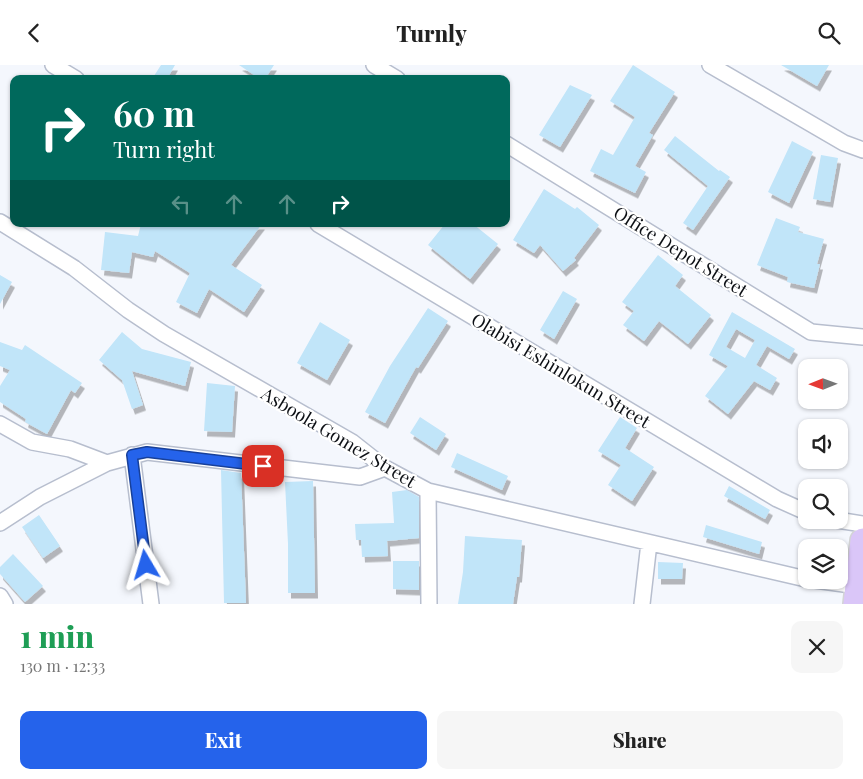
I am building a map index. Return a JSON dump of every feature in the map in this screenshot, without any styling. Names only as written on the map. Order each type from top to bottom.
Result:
[{"type":"highway","points":[[857,595],[863,541]]},
{"type":"street","points":[[53,65],[69,75]]},
{"type":"street","points":[[374,65],[391,75]]},
{"type":"street","points":[[710,65],[844,143],[863,150]]},
{"type":"street","name":"Office Depot Street","points":[[510,146],[811,332],[863,337]]},
{"type":"street","name":"Asboola Gomez Street","points":[[0,222],[74,268],[128,310],[164,334],[352,442],[385,468],[428,491],[798,577]]},
{"type":"street","name":"Olabisi Eshinlokun Street","points":[[323,227],[777,499],[798,508]]},
{"type":"street","points":[[0,424],[32,442],[70,449],[107,463]]},
{"type":"street","points":[[0,523],[40,497],[107,463],[147,452],[360,477],[385,468]]},
{"type":"street","points":[[132,455],[151,604]]},
{"type":"street","points":[[428,491],[429,604]]},
{"type":"street","points":[[848,522],[863,524]]},
{"type":"street","points":[[642,604],[649,543]]},
{"type":"street","points":[[840,589],[857,595]]},
{"type":"street","points":[[0,596],[5,604]]},
{"type":"building","points":[[161,65],[175,65],[169,75],[155,75]]},
{"type":"building","points":[[239,65],[274,65],[268,75],[254,75]]},
{"type":"building","points":[[633,65],[675,92],[649,133],[653,135],[635,166],[646,172],[635,193],[590,171],[601,149],[613,155],[635,117],[610,101]]},
{"type":"building","points":[[781,65],[829,65],[817,86]]},
{"type":"building","points":[[570,85],[592,95],[560,147],[539,135]]},
{"type":"building","points":[[675,136],[719,171],[730,177],[693,230],[683,223],[708,186],[664,150]]},
{"type":"building","points":[[792,141],[813,152],[789,203],[768,192]]},
{"type":"building","points":[[821,155],[838,158],[830,202],[813,199]]},
{"type":"building","points":[[544,189],[575,209],[577,207],[599,225],[574,258],[576,260],[563,271],[540,245],[534,253],[513,240]]},
{"type":"building","points":[[776,218],[800,227],[798,232],[824,239],[817,264],[820,264],[814,288],[787,282],[788,277],[757,265]]},
{"type":"building","points":[[140,227],[260,227],[231,265],[262,285],[244,312],[209,289],[197,313],[176,302],[190,273],[155,251],[153,257],[132,252],[129,273],[101,270],[105,232],[138,236]]},
{"type":"building","points":[[443,227],[477,227],[498,244],[470,279],[428,245]]},
{"type":"building","points":[[658,255],[683,275],[675,286],[711,315],[688,344],[659,321],[644,341],[623,325],[634,311],[622,302]]},
{"type":"building","points":[[0,275],[12,282],[0,304]]},
{"type":"building","points":[[563,291],[577,299],[554,339],[540,330]]},
{"type":"building","points":[[428,308],[448,321],[418,368],[416,367],[385,423],[365,412],[390,366]]},
{"type":"building","points":[[732,312],[795,349],[789,359],[767,346],[756,365],[777,378],[770,390],[754,381],[728,414],[705,396],[728,366],[709,355]],"holes":[[[736,329],[755,340],[745,358],[726,347]]]},
{"type":"building","points":[[320,322],[350,340],[327,380],[297,363]]},
{"type":"building","points":[[122,332],[142,349],[191,362],[185,386],[132,371],[143,405],[132,409],[122,380],[99,360]]},
{"type":"building","points":[[0,342],[22,350],[25,345],[82,383],[75,393],[71,390],[47,434],[25,422],[26,419],[0,402],[0,386],[10,370],[0,366]]},
{"type":"building","points":[[207,383],[235,386],[232,432],[204,431]]},
{"type":"building","points":[[420,417],[446,434],[436,450],[410,433]]},
{"type":"building","points":[[620,417],[637,428],[625,448],[654,467],[632,501],[608,485],[621,465],[598,451]]},
{"type":"building","points":[[457,453],[508,476],[502,490],[451,467]]},
{"type":"building","points":[[221,470],[241,473],[246,603],[224,603]]},
{"type":"building","points":[[313,481],[315,593],[288,593],[285,482]]},
{"type":"building","points":[[729,486],[770,510],[765,519],[724,496]]},
{"type":"building","points":[[407,490],[419,497],[419,538],[387,541],[388,556],[362,557],[361,540],[356,540],[355,524],[394,523],[392,492]]},
{"type":"building","points":[[39,515],[60,546],[43,558],[22,527]]},
{"type":"building","points":[[706,525],[762,542],[759,554],[703,537]]},
{"type":"building","points":[[465,536],[522,540],[519,577],[517,577],[513,604],[458,604],[463,572]]},
{"type":"building","points":[[13,554],[43,586],[25,602],[0,574],[0,567]]},
{"type":"building","points":[[393,561],[419,561],[419,590],[393,589]]},
{"type":"building","points":[[658,562],[683,563],[682,579],[658,579]]},
{"type":"route","points":[[146,565],[132,455],[147,452],[263,466]]}]
